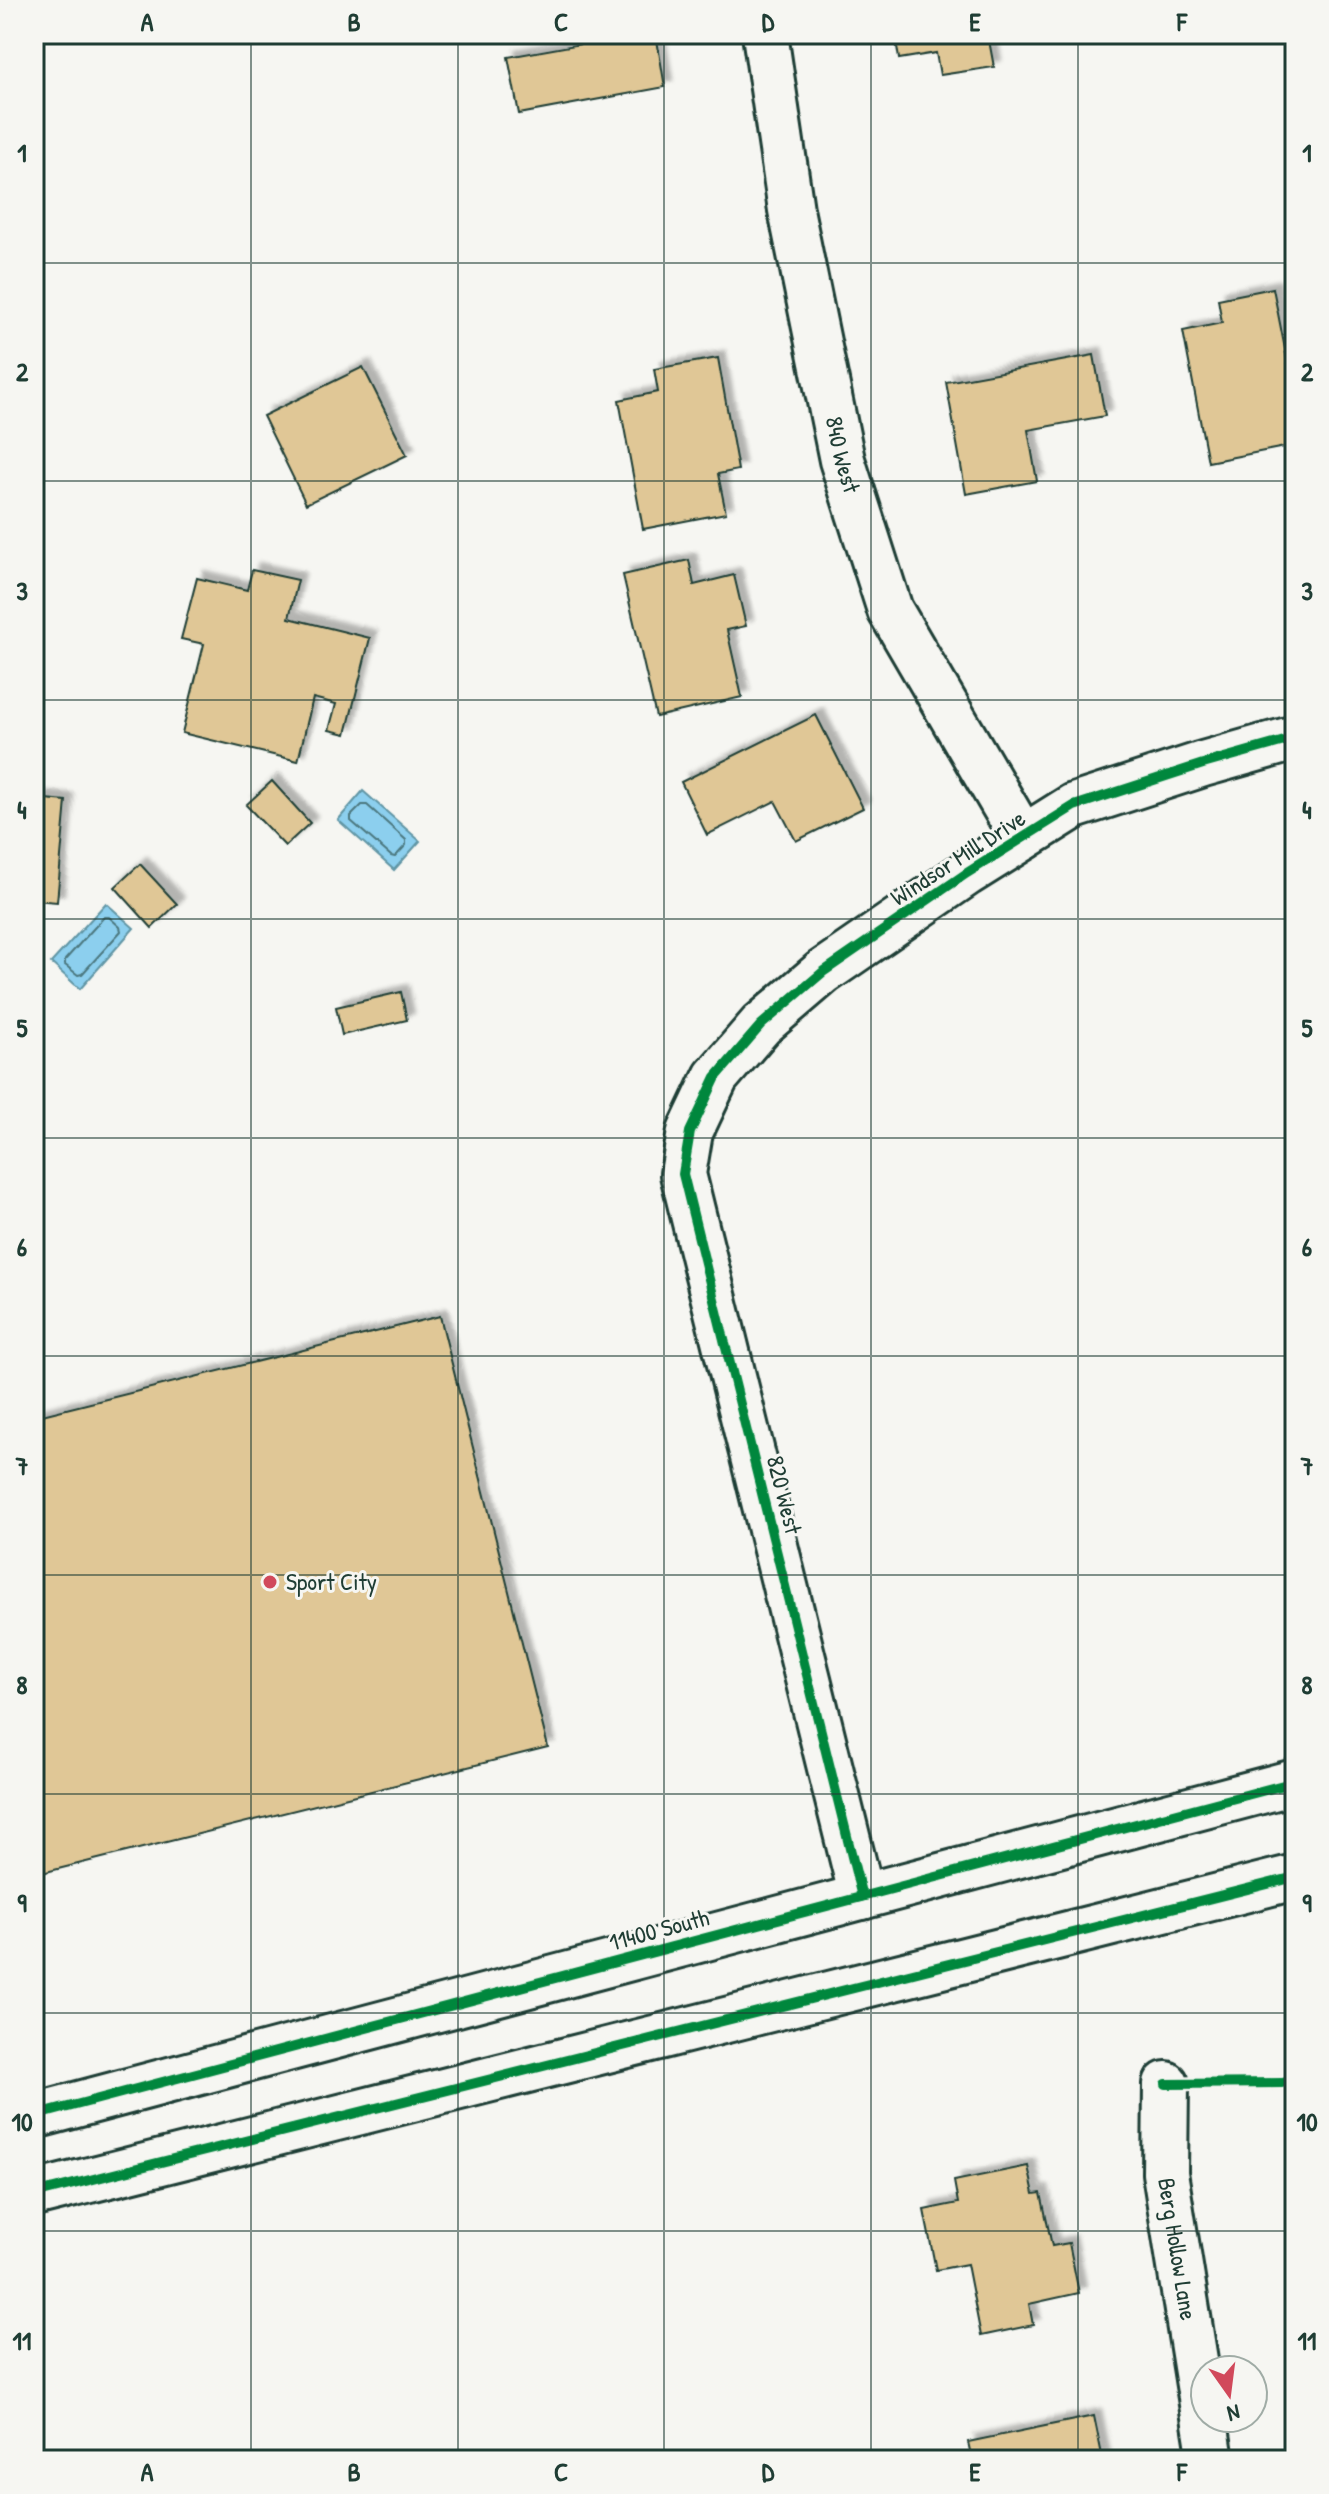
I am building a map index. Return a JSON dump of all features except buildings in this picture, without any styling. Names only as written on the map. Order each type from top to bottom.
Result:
[{"type":"street","name":"840 West","points":[[765,34],[791,210],[842,460],[851,490],[890,610],[1023,838]]},
{"type":"street","name":"Windsor Mill Drive","points":[[703,1105],[716,1077],[761,1025],[823,972],[967,873],[1074,806],[1295,738]]},
{"type":"street","name":"820 West","points":[[703,1105],[690,1132],[683,1174],[862,1897]]},
{"type":"street","name":"11400 South","points":[[34,2116],[1295,1782]]},
{"type":"street","points":[[34,2194],[1295,1877]]},
{"type":"street","name":"Berg Hollow Lane","points":[[1166,2084],[1165,2173],[1211,2460]]},
{"type":"water","points":[[363,791],[420,841],[394,870],[338,820]]},
{"type":"water","points":[[106,903],[134,928],[80,989],[51,963]]},
{"type":"cycle path","points":[[862,1897],[683,1174],[690,1132],[716,1077],[761,1025],[823,972],[967,873],[1074,806],[1295,738]]},
{"type":"cycle path","points":[[34,2116],[1295,1782]]},
{"type":"cycle path","points":[[34,2194],[1295,1877]]},
{"type":"cycle path","points":[[1166,2084],[1282,2083],[1295,2080]]},
{"type":"place","name":"Sport City","points":[[270,1582]]}]
